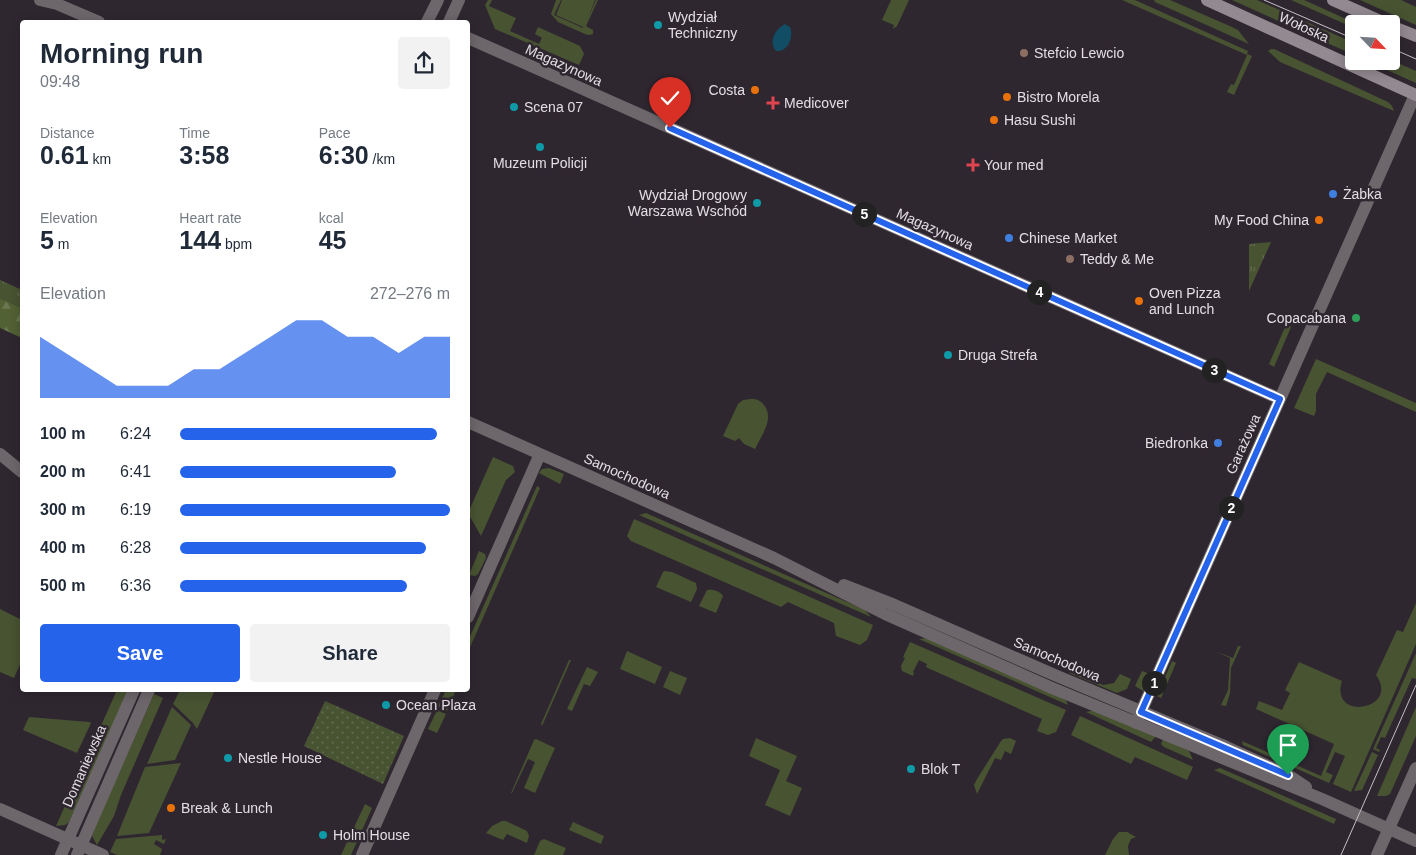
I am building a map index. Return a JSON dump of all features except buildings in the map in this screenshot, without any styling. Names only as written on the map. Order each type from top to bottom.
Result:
[{"type":"main road","name":"Wołoska","points":[[1207,0],[1415,95]]},
{"type":"main road","points":[[1333,0],[1367,15]]},
{"type":"main road","points":[[1400,30],[1416,36]]},
{"type":"street","points":[[40,0],[55,2],[95,20]]},
{"type":"street","points":[[428,20],[438,0]]},
{"type":"street","points":[[450,20],[459,0]]},
{"type":"street","name":"Magazynowa","points":[[470,39],[1280,399]]},
{"type":"street","name":"Garażowa","points":[[1138,717],[1415,95]]},
{"type":"street","name":"Samochodowa","points":[[470,423],[774,558],[890,603],[1138,717],[1416,841]]},
{"type":"street","points":[[0,454],[20,470]]},
{"type":"street","points":[[470,612],[540,454]]},
{"type":"street","name":"Domaniewska","points":[[61,855],[133,692]]},
{"type":"street","name":"Domaniewska","points":[[79,850],[148,692]]},
{"type":"street","points":[[362,855],[434,692]]},
{"type":"street","points":[[1377,855],[1416,768]]},
{"type":"street","points":[[0,808],[68,838],[79,850],[103,855]]},
{"type":"green space","points":[[488,0],[492,0],[489,6],[516,18],[510,31],[539,44],[542,38],[535,34],[538,27],[580,46],[584,54],[579,65],[495,29],[485,5]]},
{"type":"green space","points":[[556,0],[561,0],[554,15],[583,28],[556,15],[562,0],[595,0],[588,18],[596,0],[598,0],[586,26],[593,30],[593,34],[585,34],[558,22],[551,14]]},
{"type":"green space","points":[[891,0],[909,0],[897,26],[893,29],[894,25],[882,20]]},
{"type":"green space","points":[[1122,0],[1135,0],[1248,51],[1247,54],[1252,56],[1234,95],[1227,92],[1231,84],[1234,85],[1247,55]]},
{"type":"green space","points":[[1154,0],[1170,0],[1232,27],[1238,30],[1249,44],[1155,2]]},
{"type":"green space","points":[[1232,0],[1257,0],[1345,39],[1345,51]]},
{"type":"green space","points":[[1291,0],[1304,0],[1345,19],[1345,24]]},
{"type":"green space","points":[[1360,0],[1401,0],[1416,7],[1416,25],[1400,18],[1400,15],[1394,15]]},
{"type":"green space","points":[[1271,49],[1388,102],[1394,111],[1280,62],[1268,51]]},
{"type":"green space","points":[[1400,64],[1416,71],[1416,83],[1387,70],[1400,70]]},
{"type":"green space","points":[[1271,242],[1249,291],[1249,244]]},
{"type":"green space","points":[[0,280],[20,289],[20,307],[0,298]]},
{"type":"green space","points":[[0,298],[20,307],[20,337],[0,328]]},
{"type":"green space","points":[[1286,325],[1291,327],[1274,367],[1269,364]]},
{"type":"green space","points":[[1316,359],[1416,403],[1416,412],[1327,372],[1316,394],[1316,411],[1314,416],[1294,408]]},
{"type":"green space","points":[[751,399],[763,403],[768,416],[768,422],[755,449],[744,444],[739,438],[735,441],[723,436],[738,404],[743,400]]},
{"type":"green space","points":[[493,457],[513,466],[515,472],[506,480],[481,536],[470,517],[470,509]]},
{"type":"green space","points":[[549,468],[564,474],[560,484],[539,473],[542,469]]},
{"type":"green space","points":[[537,486],[540,488],[470,647],[470,637]]},
{"type":"green space","points":[[646,513],[865,610],[871,617],[639,515]]},
{"type":"green space","points":[[634,519],[873,625],[867,640],[860,645],[836,636],[834,623],[788,602],[781,607],[631,541],[627,536]]},
{"type":"green space","points":[[479,551],[485,554],[486,558],[478,574],[475,576],[470,575]]},
{"type":"green space","points":[[665,571],[672,572],[696,583],[697,589],[691,602],[656,587]]},
{"type":"green space","points":[[707,590],[716,591],[723,596],[716,613],[699,606]]},
{"type":"green space","points":[[1416,603],[1416,644],[1351,792],[1333,784],[1345,756],[1335,752],[1326,772],[1333,775],[1329,783],[1243,745],[1242,741],[1321,776],[1334,744],[1256,709],[1259,701],[1282,710],[1290,693],[1285,690],[1299,662],[1342,681],[1341,694],[1345,702],[1354,706],[1364,706],[1373,703],[1379,696],[1381,687],[1376,675],[1397,630],[1403,632]]},
{"type":"green space","points":[[0,609],[20,619],[20,664],[14,678],[0,672]]},
{"type":"green space","points":[[927,638],[1066,700],[1068,705],[919,639]]},
{"type":"green space","points":[[910,642],[1066,710],[1056,732],[1048,735],[1037,731],[1042,719],[930,669],[926,667],[927,664],[919,660],[913,676],[902,671],[901,666],[905,658],[903,657]]},
{"type":"green space","points":[[1238,646],[1241,646],[1231,668],[1230,693],[1226,706],[1221,705],[1228,690],[1230,658],[1217,652],[1233,658]]},
{"type":"green space","points":[[627,651],[662,667],[655,684],[620,669]]},
{"type":"green space","points":[[1416,653],[1416,679],[1412,678],[1385,738],[1381,737],[1376,748],[1380,750],[1379,752],[1373,749]]},
{"type":"green space","points":[[569,660],[571,660],[542,726],[541,724]]},
{"type":"green space","points":[[1172,661],[1176,663],[1161,698],[1157,696]]},
{"type":"green space","points":[[587,667],[598,672],[590,686],[584,684],[572,711],[567,709]]},
{"type":"green space","points":[[670,671],[687,678],[680,695],[663,687]]},
{"type":"green space","points":[[1071,671],[1103,685],[1114,683],[1120,674],[1131,679],[1127,689],[1117,693],[1069,673]]},
{"type":"green space","points":[[1142,671],[1150,674],[1143,691],[1135,686]]},
{"type":"green space","points":[[116,692],[129,692],[69,822],[65,825],[56,826]]},
{"type":"green space","points":[[179,692],[214,692],[197,729],[173,704]]},
{"type":"green space","points":[[445,692],[455,692],[447,711],[438,706]]},
{"type":"green space","points":[[154,694],[163,698],[121,795],[114,816],[97,845],[92,836],[97,822]]},
{"type":"green space","points":[[325,701],[404,736],[383,784],[304,746]]},
{"type":"green space","points":[[172,707],[191,725],[175,760],[147,764]]},
{"type":"green space","points":[[1416,707],[1416,736],[1390,794],[1377,796]]},
{"type":"green space","points":[[437,710],[446,714],[437,733],[428,729]]},
{"type":"green space","points":[[1096,711],[1156,736],[1151,742],[1086,712]]},
{"type":"green space","points":[[1080,716],[1193,767],[1187,780],[1135,757],[1131,764],[1071,735]]},
{"type":"green space","points":[[29,717],[91,723],[77,753],[23,730]]},
{"type":"green space","points":[[756,738],[797,756],[786,781],[802,788],[790,816],[765,805],[780,770],[749,756]]},
{"type":"green space","points":[[1010,738],[1016,741],[1011,754],[1005,751],[1001,760],[995,758],[977,794],[974,785],[977,779],[1001,741]]},
{"type":"green space","points":[[536,739],[555,748],[535,793],[524,788],[535,762],[528,759],[511,793],[534,740]]},
{"type":"green space","points":[[1163,739],[1189,751],[1193,760],[1164,747],[1161,744]]},
{"type":"green space","points":[[1372,752],[1378,755],[1362,790],[1354,791]]},
{"type":"green space","points":[[181,763],[149,833],[117,836],[145,767]]},
{"type":"green space","points":[[1220,768],[1336,819],[1334,824],[1214,770]]},
{"type":"green space","points":[[365,804],[372,808],[351,855],[341,855]]},
{"type":"green space","points":[[502,821],[527,831],[529,836],[527,843],[507,834],[503,840],[486,833],[492,826]]},
{"type":"green space","points":[[573,822],[604,836],[601,844],[569,830]]},
{"type":"green space","points":[[1119,832],[1127,832],[1136,837],[1131,839],[1128,846],[1129,855],[1105,855],[1113,839]]},
{"type":"green space","points":[[162,835],[162,840],[166,839],[164,844],[156,840],[154,844],[162,849],[160,855],[117,855],[110,852],[116,839]]},
{"type":"green space","points":[[544,839],[566,848],[563,855],[534,855],[540,841]]},
{"type":"water","points":[[785,24],[790,27],[791,31],[789,43],[784,49],[776,51],[773,44],[774,36],[778,29]]},
{"type":"tram line","points":[[1264,0],[1345,35]]},
{"type":"tram line","points":[[1400,52],[1416,59]]},
{"type":"tram line","points":[[1341,855],[1416,685]]},
{"type":"place","name":"Wydział Techniczny","points":[[658,25]]},
{"type":"place","name":"Stefcio Lewcio","points":[[1024,53]]},
{"type":"place","name":"Costa","points":[[755,90]]},
{"type":"place","name":"Bistro Morela","points":[[1007,97]]},
{"type":"place","name":"Medicover","points":[[773,103]]},
{"type":"place","name":"Scena 07","points":[[514,107]]},
{"type":"place","name":"Hasu Sushi","points":[[994,120]]},
{"type":"place","name":"Muzeum Policji","points":[[540,147]]},
{"type":"place","name":"Your med","points":[[973,165]]},
{"type":"place","name":"Żabka","points":[[1333,194]]},
{"type":"place","name":"Wydział Drogowy Warszawa Wschód","points":[[757,203]]},
{"type":"place","name":"My Food China","points":[[1319,220]]},
{"type":"place","name":"Chinese Market","points":[[1009,238]]},
{"type":"place","name":"Teddy & Me","points":[[1070,259]]},
{"type":"place","name":"Oven Pizza and Lunch","points":[[1139,301]]},
{"type":"place","name":"Copacabana","points":[[1356,318]]},
{"type":"place","name":"Druga Strefa","points":[[948,355]]},
{"type":"place","name":"Biedronka","points":[[1218,443]]},
{"type":"place","name":"Ocean Plaza","points":[[386,705]]},
{"type":"place","name":"Nestle House","points":[[228,758]]},
{"type":"place","name":"Blok T","points":[[911,769]]},
{"type":"place","name":"Break & Lunch","points":[[171,808]]},
{"type":"place","name":"Holm House","points":[[323,835]]},
{"type":"route","points":[[670,128],[1280,399],[1141,712],[1222,745],[1288,775]]}]
